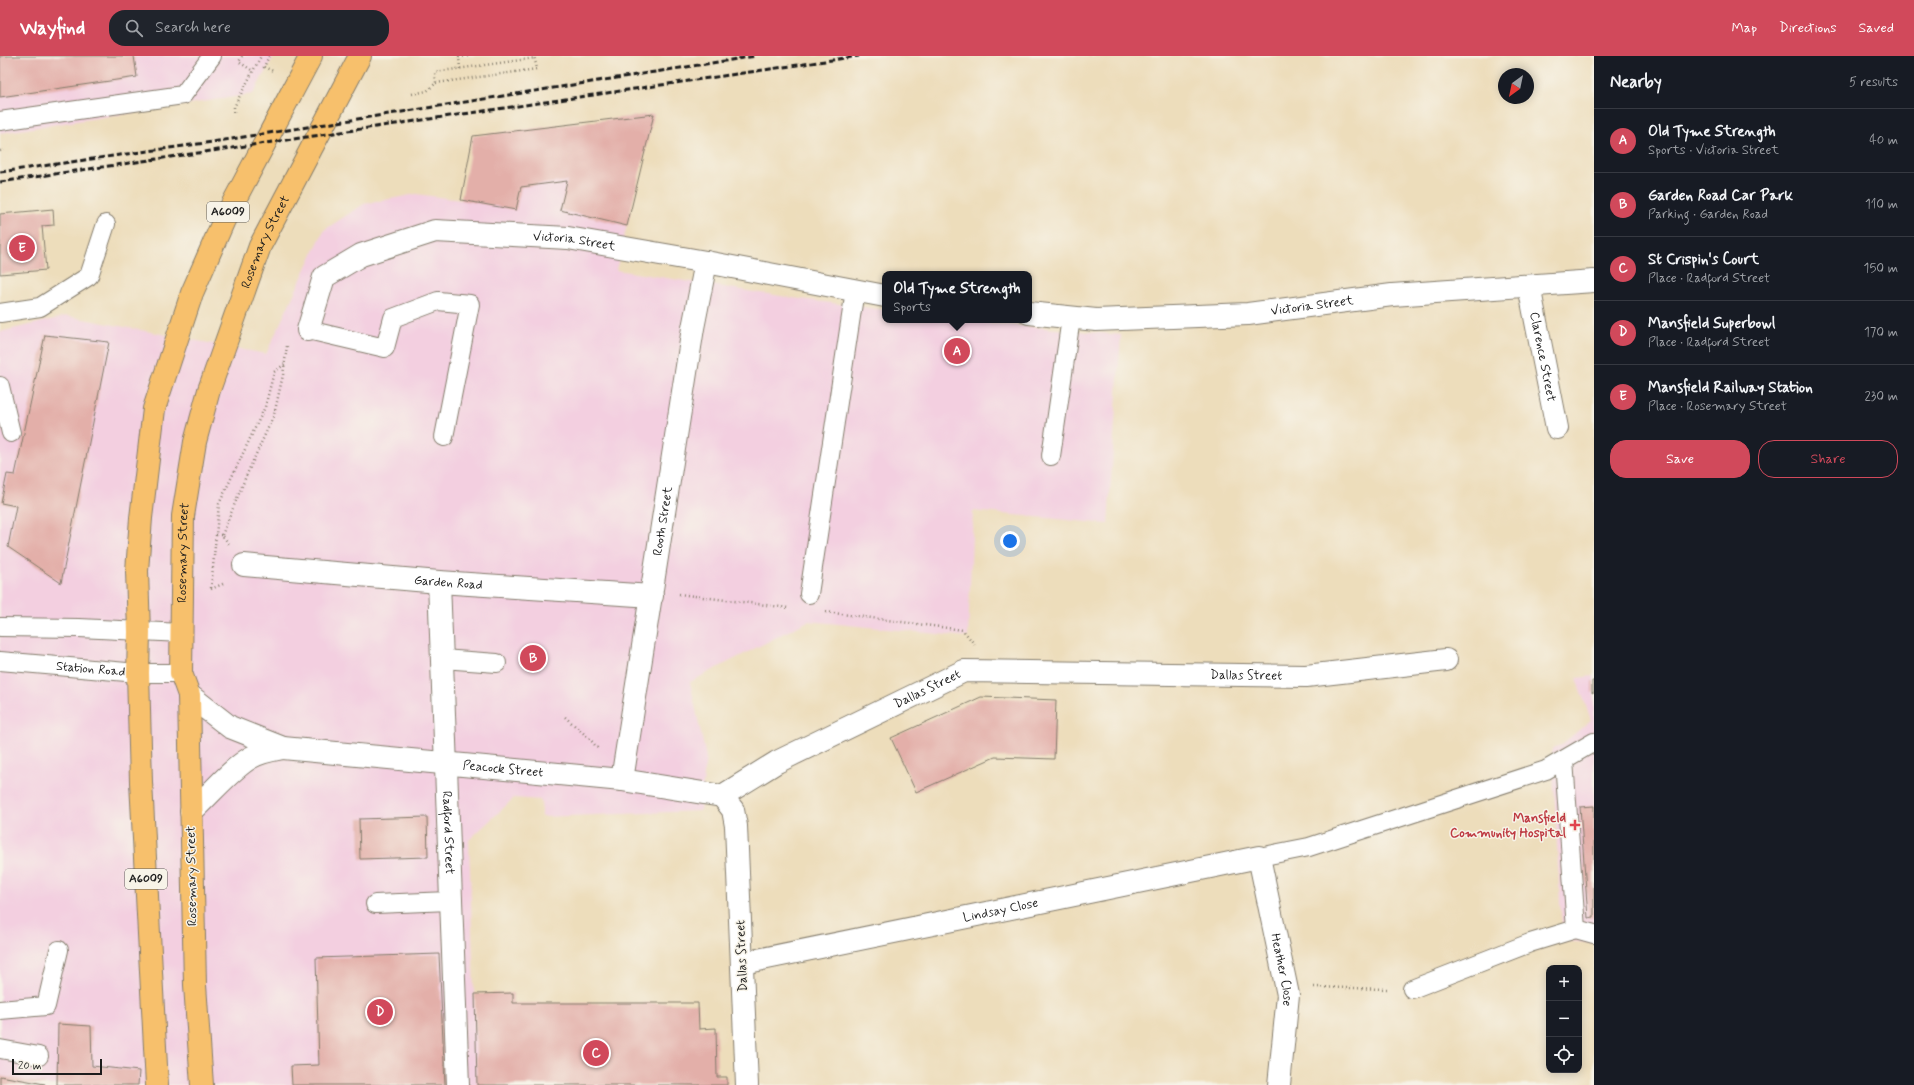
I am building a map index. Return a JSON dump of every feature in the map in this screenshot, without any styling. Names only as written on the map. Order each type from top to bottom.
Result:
[{"type":"highway","name":"A6009","points":[[157,1085],[141,782],[138,673],[138,571],[141,518],[154,408],[192,293],[224,220],[311,56]]},
{"type":"highway","name":"Rosemary Street","points":[[202,1084],[195,985],[189,695],[181,673],[184,516],[195,442],[209,390],[260,246],[360,56]]},
{"type":"street","name":"Victoria Street","points":[[308,330],[324,277],[361,255],[435,231],[568,238],[706,262],[882,295]]},
{"type":"street","name":"Rooth Street","points":[[622,780],[693,328],[706,262]]},
{"type":"street","name":"Victoria Street","points":[[1032,313],[1096,320],[1248,314],[1392,296],[1594,282]]},
{"type":"street","name":"Clarence Street","points":[[1529,286],[1558,428]]},
{"type":"street","name":"Garden Road","points":[[238,572],[652,593]]},
{"type":"street","name":"Radford Street","points":[[439,582],[458,1085]]},
{"type":"street","name":"Dallas Street","points":[[747,1085],[736,826],[733,810],[722,796],[777,762],[964,671],[1306,676],[1446,660]]},
{"type":"street","name":"Peacock Street","points":[[189,695],[230,727],[283,748]]},
{"type":"street","name":"Peacock Street","points":[[191,812],[232,772],[250,758],[266,751],[283,748],[622,780],[722,796]]},
{"type":"street","name":"Lindsay Close","points":[[743,964],[1259,857]]},
{"type":"street","name":"Heather Close","points":[[1259,857],[1288,995],[1279,1085]]},
{"type":"lane","points":[[0,121],[183,94],[212,56]]},
{"type":"lane","points":[[0,313],[40,307],[89,276],[106,224]]},
{"type":"lane","points":[[809,594],[855,290]]},
{"type":"lane","points":[[308,330],[385,348],[393,318],[438,301],[470,304],[444,437]]},
{"type":"lane","points":[[1051,456],[1071,318]]},
{"type":"lane","points":[[0,386],[12,433]]},
{"type":"lane","points":[[0,626],[182,633]]},
{"type":"lane","points":[[442,659],[496,663]]},
{"type":"lane","name":"Station Road","points":[[0,661],[138,673],[181,673]]},
{"type":"lane","points":[[1259,857],[1316,844],[1546,770],[1594,742]]},
{"type":"lane","points":[[1564,760],[1576,929]]},
{"type":"lane","points":[[375,904],[450,901]]},
{"type":"lane","points":[[1412,989],[1530,943],[1576,929],[1594,934]]},
{"type":"lane","points":[[0,1010],[46,1006],[59,950]]},
{"type":"lane","points":[[0,1049],[40,1056]]},
{"type":"path","points":[[242,56],[239,62],[253,71]]},
{"type":"path","points":[[234,112],[234,108],[261,56]]},
{"type":"path","points":[[269,56],[264,67],[277,73]]},
{"type":"path","points":[[460,69],[459,57],[469,56]]},
{"type":"path","points":[[412,94],[427,91],[436,83],[537,69],[534,57],[435,72],[436,83]]},
{"type":"path","points":[[222,535],[247,474],[274,415],[285,364],[287,340]]},
{"type":"path","points":[[210,596],[219,504],[265,407],[274,372],[285,364]]},
{"type":"path","points":[[211,589],[238,572]]},
{"type":"path","points":[[652,593],[792,608]]},
{"type":"path","points":[[823,612],[963,630],[996,671]]},
{"type":"path","points":[[565,717],[590,739],[622,780]]},
{"type":"path","points":[[1286,987],[1412,989]]},
{"type":"shaded area","points":[[0,56],[274,56],[253,94],[0,133]]},
{"type":"shaded area","points":[[654,114],[616,270],[793,298],[882,310],[882,323],[991,323],[1121,335],[1108,524],[973,511],[968,637],[808,621],[690,682],[706,757],[700,811],[542,817],[541,800],[514,798],[469,840],[477,1085],[0,1085],[0,332],[67,316],[266,354],[324,230],[364,204],[416,194],[461,200],[473,136]]},
{"type":"shaded area","name":"Mansfield Community Hospital","points":[[1594,676],[1594,943],[1564,941],[1560,903],[1552,748],[1561,745],[1591,720],[1576,678]]},
{"type":"building","points":[[0,56],[134,56],[137,77],[0,97]]},
{"type":"building","points":[[654,114],[627,226],[560,210],[567,181],[521,187],[516,210],[461,200],[473,136]]},
{"type":"building","points":[[53,209],[54,225],[42,226],[46,270],[0,274],[0,214]]},
{"type":"building","points":[[45,335],[109,342],[61,583],[8,547],[16,506],[1,503],[7,474],[15,475]]},
{"type":"building","points":[[1592,681],[1594,681],[1594,692],[1592,693]]},
{"type":"building","points":[[981,697],[1056,700],[1054,759],[995,757],[916,792],[891,738]]},
{"type":"building","points":[[1594,806],[1594,917],[1588,918],[1580,807]]},
{"type":"building","points":[[427,817],[428,857],[360,859],[359,819]]},
{"type":"building","points":[[439,954],[445,1085],[292,1085],[291,1066],[319,1065],[316,958]]},
{"type":"building","points":[[513,993],[513,1003],[698,1003],[699,1029],[716,1028],[717,1077],[727,1077],[727,1085],[477,1085],[475,994]]},
{"type":"building","points":[[58,1024],[91,1026],[92,1066],[139,1071],[138,1085],[57,1085]]},
{"type":"building","points":[[0,1076],[45,1084],[45,1085],[0,1085]]},
{"type":"railway","points":[[0,172],[212,142],[756,56]]},
{"type":"railway","points":[[0,182],[859,56]]},
{"type":"place","name":"Mansfield Railway Station","points":[[22,248]]},
{"type":"place","name":"Old Tyme Strength","points":[[957,351]]},
{"type":"place","name":"Garden Road Car Park","points":[[533,658]]},
{"type":"place","name":"Mansfield Community Hospital","points":[[1575,825]]},
{"type":"place","name":"Mansfield Superbowl","points":[[380,1012]]},
{"type":"place","name":"St Crispin's Court","points":[[596,1053]]}]
